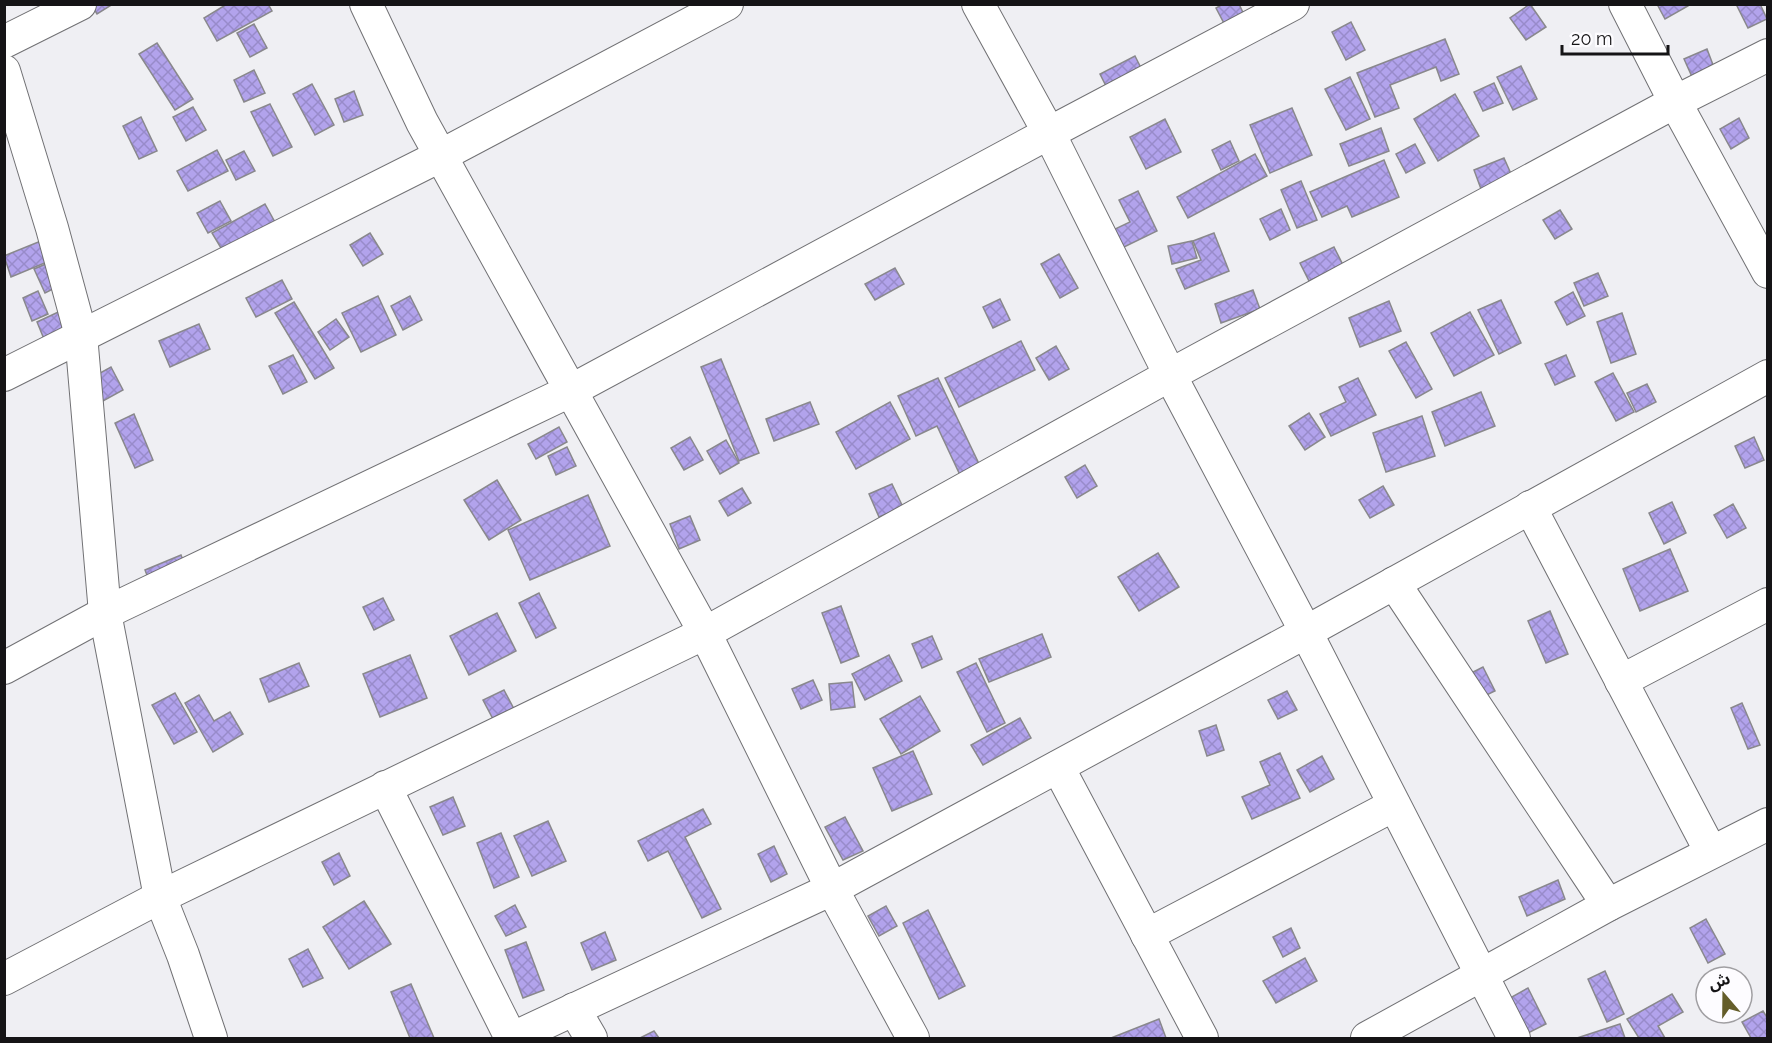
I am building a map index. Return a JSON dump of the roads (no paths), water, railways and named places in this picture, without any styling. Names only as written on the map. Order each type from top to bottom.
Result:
[{"type":"street","points":[[4,42],[80,4]]},
{"type":"street","points":[[366,4],[440,156],[705,633],[832,889],[913,1038]]},
{"type":"street","points":[[4,375],[440,156],[727,4]]},
{"type":"street","points":[[978,4],[1048,133],[1170,375],[1306,632],[1480,977],[1514,1038]]},
{"type":"street","points":[[4,668],[105,613],[570,391],[1048,133],[1293,4]]},
{"type":"street","points":[[1625,4],[1767,272]]},
{"type":"street","points":[[4,979],[160,897],[705,633],[1170,375],[1675,102],[1767,55]]},
{"type":"street","points":[[4,70],[52,228],[81,335],[105,613],[160,897],[212,1038]]},
{"type":"street","points":[[385,787],[512,1038],[832,889],[1306,632],[1767,376]]},
{"type":"street","points":[[1530,507],[1711,852]]},
{"type":"street","points":[[1394,583],[1608,905]]},
{"type":"street","points":[[1621,681],[1767,604]]},
{"type":"street","points":[[1058,766],[1202,1038]]},
{"type":"street","points":[[1147,935],[1394,805]]},
{"type":"street","points":[[1367,1038],[1608,905],[1767,824]]},
{"type":"street","points":[[574,1009],[591,1038]]}]
